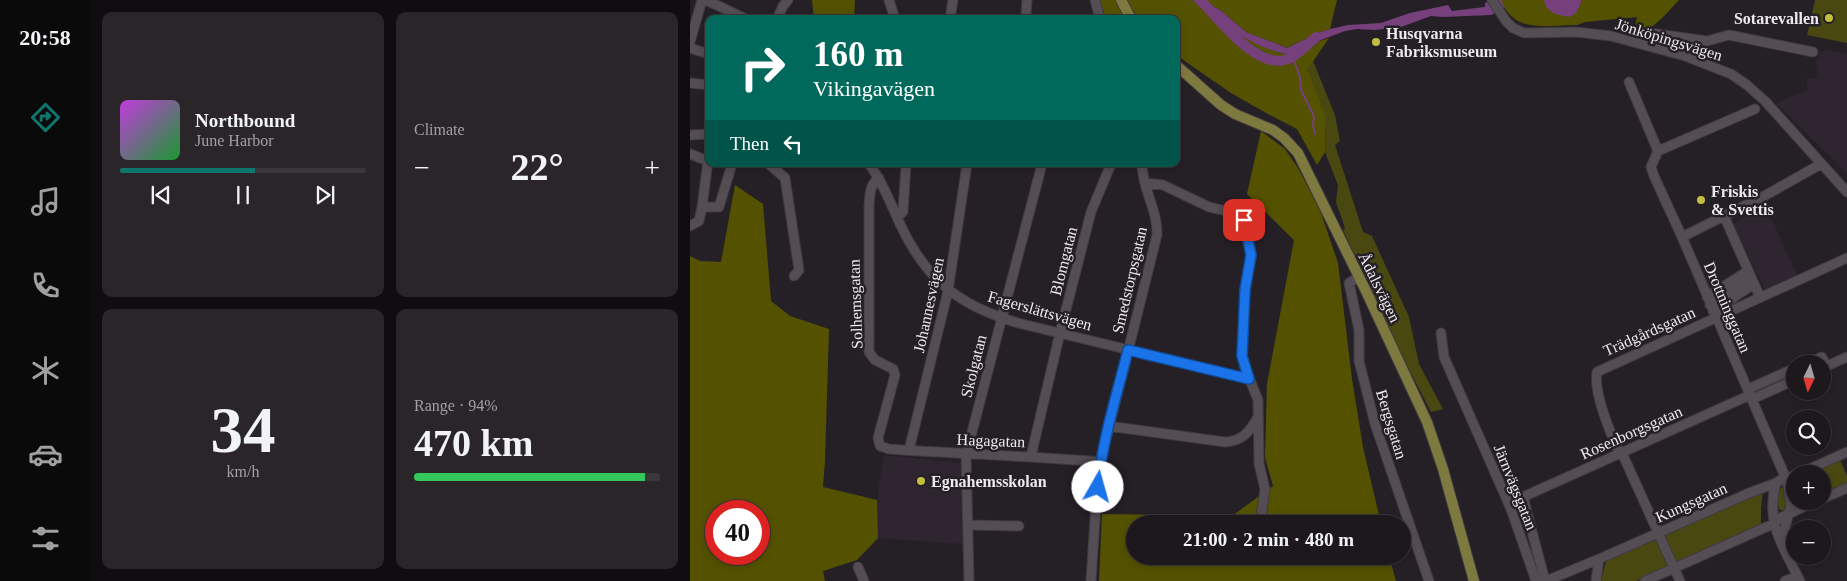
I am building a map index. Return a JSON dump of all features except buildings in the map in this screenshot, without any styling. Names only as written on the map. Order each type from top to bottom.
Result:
[{"type":"main road","points":[[1121,0],[1129,15]]},
{"type":"main road","name":"Ådalsvägen","points":[[1180,69],[1221,105],[1235,114],[1273,130],[1284,138],[1298,153],[1427,422],[1443,468],[1474,581]]},
{"type":"street","points":[[690,42],[704,0],[737,15]]},
{"type":"street","points":[[780,15],[788,0]]},
{"type":"street","points":[[889,0],[894,15]]},
{"type":"street","points":[[951,15],[953,0]]},
{"type":"street","points":[[1026,15],[1027,0]]},
{"type":"street","points":[[1095,0],[1099,15]]},
{"type":"street","name":"Jönköpingsvägen","points":[[1492,0],[1510,26],[1524,33],[1590,33],[1611,36],[1703,62],[1740,80],[1765,101],[1847,192]]},
{"type":"street","points":[[1641,44],[1643,36],[1650,33],[1707,41],[1729,34],[1813,52]]},
{"type":"street","points":[[690,48],[705,53]]},
{"type":"street","points":[[1629,82],[1658,151],[1755,109]]},
{"type":"street","points":[[690,83],[705,85]]},
{"type":"street","points":[[690,135],[705,134]]},
{"type":"street","name":"Drottninggatan","points":[[1658,151],[1652,163],[1652,171],[1786,475]]},
{"type":"street","points":[[690,154],[705,159]]},
{"type":"street","points":[[1682,237],[1821,164]]},
{"type":"street","points":[[690,226],[699,220],[707,167]]},
{"type":"street","points":[[702,207],[719,207],[731,167]]},
{"type":"street","points":[[772,167],[785,178],[799,270],[794,276]]},
{"type":"street","name":"Fagerslättsvägen","points":[[871,167],[879,178],[910,245],[928,270],[948,291],[970,304],[1001,318],[1249,379]]},
{"type":"street","points":[[897,217],[903,212],[906,167]]},
{"type":"street","name":"Johannesvägen","points":[[909,450],[948,291],[966,167]]},
{"type":"street","name":"Skolgatan","points":[[969,581],[966,454],[1041,167]]},
{"type":"street","name":"Blomgatan","points":[[1032,456],[1060,333],[1091,212],[1110,167]]},
{"type":"street","name":"Smedstorpsgatan","points":[[1091,581],[1101,462],[1108,426],[1157,236],[1157,223],[1145,183],[1142,167]]},
{"type":"street","name":"Solhemsgatan","points":[[879,178],[874,181],[872,186],[869,206],[869,352],[875,360],[893,369],[895,375],[878,438],[880,446]]},
{"type":"street","points":[[1145,183],[1163,185],[1209,207],[1240,214],[1246,226],[1251,255],[1245,290],[1242,356],[1258,400],[1258,464],[1265,489],[1261,515]]},
{"type":"street","points":[[1724,216],[1760,297]]},
{"type":"street","name":"Trädgårdsgatan","points":[[1621,454],[1612,436],[1597,390],[1598,372],[1712,308],[1760,297],[1847,258]]},
{"type":"street","name":"Bergsgatan","points":[[1359,277],[1349,283],[1359,330],[1359,361],[1374,424],[1429,581]]},
{"type":"street","points":[[1712,308],[1751,277]]},
{"type":"street","points":[[1712,308],[1751,277]]},
{"type":"street","name":"Järnvägsgatan","points":[[1441,333],[1444,357],[1512,509],[1536,581]]},
{"type":"street","points":[[1831,364],[1847,357]]},
{"type":"street","points":[[1750,394],[1786,373]]},
{"type":"street","name":"Rosenborgsgatan","points":[[1546,581],[1524,501],[1525,496],[1750,394],[1786,383]]},
{"type":"street","points":[[1108,426],[1225,442],[1235,441],[1245,436],[1258,416]]},
{"type":"street","name":"Hagagatan","points":[[880,446],[909,450],[1032,456],[1101,462]]},
{"type":"street","points":[[1845,453],[1847,463]]},
{"type":"street","name":"Kungsgatan","points":[[1819,465],[1845,453]]},
{"type":"street","points":[[1621,454],[1680,581]]},
{"type":"street","name":"Kungsgatan","points":[[1546,581],[1749,493],[1786,480]]},
{"type":"street","points":[[1785,581],[1798,578],[1784,548],[1772,495],[1786,481]]},
{"type":"street","points":[[1831,494],[1847,488]]},
{"type":"street","points":[[1778,518],[1789,510]]},
{"type":"street","points":[[1645,581],[1796,510]]},
{"type":"street","points":[[1778,518],[1784,548]]},
{"type":"street","points":[[968,525],[1019,526]]},
{"type":"street","points":[[1596,581],[1599,559]]},
{"type":"street","points":[[858,567],[864,581]]},
{"type":"shaded area","points":[[812,0],[855,0],[854,15],[814,15]]},
{"type":"shaded area","points":[[1100,0],[1192,0],[1236,33],[1259,45],[1281,53],[1292,55],[1305,46],[1329,38],[1308,69],[1326,117],[1325,152],[1317,165],[1297,129],[1231,93],[1180,58],[1180,15],[1104,15]]},
{"type":"shaded area","points":[[1192,0],[1203,0],[1220,10],[1246,32],[1287,48],[1330,29],[1348,25],[1381,23],[1410,13],[1448,5],[1452,11],[1485,7],[1485,3],[1491,0],[1501,0],[1505,8],[1491,15],[1431,16],[1401,27],[1345,31],[1305,46],[1292,55],[1264,47],[1238,34]]},
{"type":"shaded area","points":[[1203,0],[1337,0],[1330,29],[1287,48],[1246,32],[1220,10]]},
{"type":"shaded area","points":[[1500,0],[1545,0],[1580,5],[1582,0],[1679,0],[1653,26],[1640,31],[1634,31],[1637,17],[1585,22],[1577,25],[1528,25],[1513,17]]},
{"type":"shaded area","points":[[1544,0],[1582,0],[1576,13],[1569,17],[1550,11]]},
{"type":"shaded area","name":"Sotarevallen","points":[[1815,0],[1847,0],[1847,43],[1807,35]]},
{"type":"shaded area","points":[[1827,50],[1847,54],[1847,173],[1776,103],[1808,90],[1806,79],[1818,77],[1816,63],[1820,52]]},
{"type":"shaded area","points":[[1313,61],[1335,115],[1340,141],[1335,145],[1363,232],[1372,236],[1409,317],[1419,364],[1443,409],[1431,412],[1396,344],[1343,230],[1345,228],[1336,202],[1338,185],[1325,152],[1326,118],[1308,69]]},
{"type":"shaded area","points":[[1261,131],[1285,149],[1298,168],[1320,210],[1338,263],[1352,379],[1363,447],[1379,515],[1233,515],[1273,486],[1265,457],[1267,384],[1294,240],[1247,194]]},
{"type":"shaded area","points":[[735,185],[763,204],[771,301],[790,316],[829,329],[823,487],[877,500],[878,538],[857,560],[823,571],[825,581],[690,581],[690,256],[700,261],[721,262]]},
{"type":"shaded area","points":[[1766,206],[1798,277],[1766,291],[1734,224]]},
{"type":"shaded area","name":"Egnahemsskolan","points":[[884,455],[961,463],[963,544],[878,538],[877,500]]},
{"type":"shaded area","points":[[1840,460],[1847,476],[1847,485],[1831,492],[1831,465],[1828,465]]},
{"type":"shaded area","points":[[1781,487],[1785,489],[1786,505],[1783,511],[1779,509],[1778,492]]},
{"type":"shaded area","points":[[1763,490],[1761,526],[1675,563],[1665,534]]},
{"type":"shaded area","points":[[1102,514],[1167,515],[1126,515],[1126,565],[1392,565],[1396,581],[1099,581]]},
{"type":"shaded area","points":[[1656,537],[1669,567],[1636,581],[1601,581],[1606,561]]},
{"type":"waterway","points":[[1200,0],[1238,40],[1262,57],[1273,60],[1285,60],[1293,56],[1316,37]]},
{"type":"waterway","points":[[1292,56],[1300,77],[1301,90],[1314,116],[1315,134]]},
{"type":"place","name":"Sotarevallen","points":[[1829,18]]},
{"type":"place","name":"Husqvarna Fabriksmuseum","points":[[1376,42]]},
{"type":"place","name":"Friskis & Svettis","points":[[1701,200]]},
{"type":"place","name":"Egnahemsskolan","points":[[921,481]]},
{"type":"route","points":[[1098,487],[1108,426],[1128,350],[1249,379],[1242,356],[1245,290],[1251,255],[1244,220]]}]
